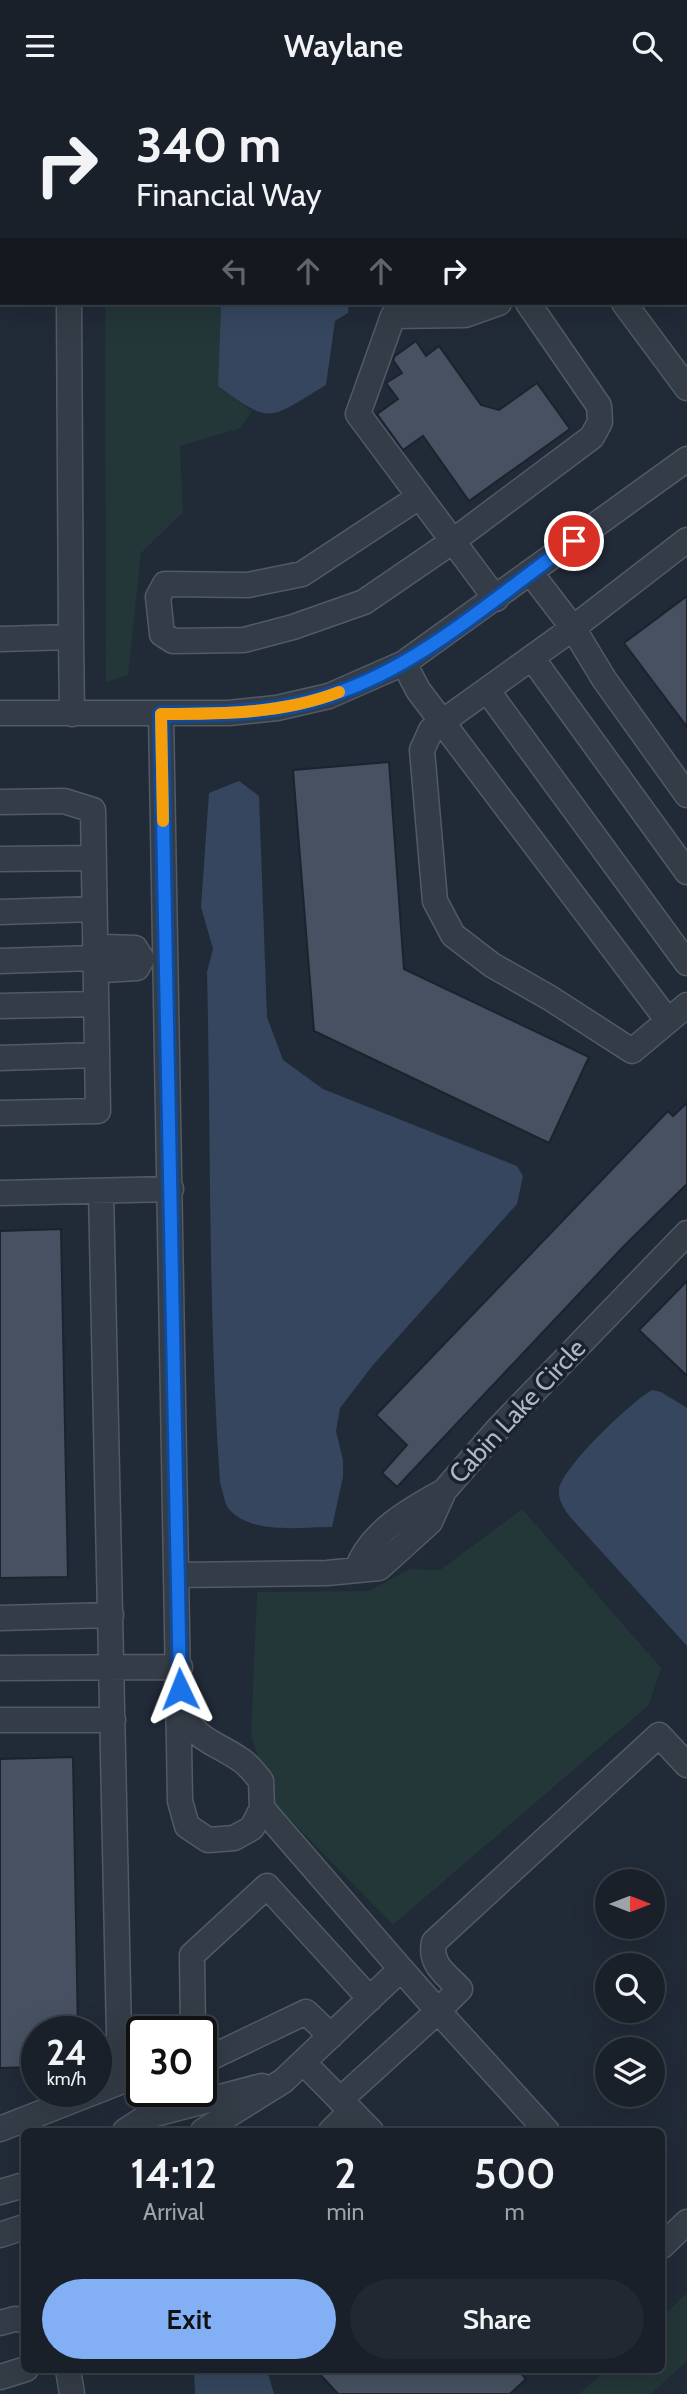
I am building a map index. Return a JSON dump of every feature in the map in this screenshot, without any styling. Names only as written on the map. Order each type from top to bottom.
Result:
[{"type":"street","points":[[69,305],[72,714]]},
{"type":"street","points":[[493,305],[465,315],[395,310],[358,414],[496,599]]},
{"type":"street","points":[[419,497],[302,574],[248,585],[165,584],[158,597],[162,634],[173,641],[244,640],[293,627],[364,602],[453,541],[592,437],[600,422],[599,406],[529,305]]},
{"type":"street","points":[[625,305],[687,388]]},
{"type":"street","points":[[0,713],[229,713],[277,708],[329,696],[404,663],[687,459]]},
{"type":"street","points":[[687,540],[573,628],[445,723],[431,730],[422,750],[435,901],[453,935],[492,965],[550,998],[632,1051],[687,1005]]},
{"type":"street","points":[[530,572],[573,628],[604,679],[687,795]]},
{"type":"street","points":[[0,639],[71,637]]},
{"type":"street","points":[[532,658],[687,872]]},
{"type":"street","points":[[404,663],[418,690],[668,1021]]},
{"type":"street","points":[[487,690],[687,963]]},
{"type":"street","points":[[161,714],[154,959],[171,1189],[181,1711],[177,1744],[180,1801],[187,1826],[208,1840],[234,1838],[252,1828],[262,1808],[261,1781],[242,1761],[212,1746],[190,1728],[181,1711]]},
{"type":"street","points":[[0,802],[64,801],[93,810],[98,1111],[0,1113]]},
{"type":"street","points":[[0,859],[93,858]]},
{"type":"street","points":[[0,912],[94,909]]},
{"type":"street","points":[[94,958],[104,970],[137,968],[154,959]]},
{"type":"street","points":[[0,961],[94,958]]},
{"type":"street","points":[[0,1006],[95,1004]]},
{"type":"street","points":[[0,1058],[96,1055]]},
{"type":"street","points":[[0,1193],[171,1189]]},
{"type":"street","points":[[0,2129],[120,2082],[102,1191]]},
{"type":"street","name":"Cabin Lake Circle","points":[[177,1574],[327,1573],[379,1568],[430,1523],[444,1491],[497,1430],[686,1236]]},
{"type":"street","points":[[0,1618],[111,1615]]},
{"type":"street","points":[[0,1668],[180,1667]]},
{"type":"street","points":[[0,1720],[113,1720]]},
{"type":"street","points":[[333,2128],[346,2106],[460,1989],[435,1963],[431,1953],[433,1942],[659,1735],[687,1765]]},
{"type":"street","points":[[262,1808],[438,2011],[544,2128]]},
{"type":"street","points":[[193,2016],[192,1955],[267,1887],[370,1999]]},
{"type":"street","points":[[208,2128],[283,2081],[401,1969]]},
{"type":"street","points":[[217,2055],[306,2012],[331,2036]]},
{"type":"street","points":[[303,2062],[368,2128]]},
{"type":"street","points":[[137,2128],[148,2116],[283,2081]]},
{"type":"street","points":[[0,2192],[21,2186]]},
{"type":"street","points":[[665,2243],[687,2222]]},
{"type":"street","points":[[0,2235],[21,2228]]},
{"type":"street","points":[[0,2323],[21,2320]]},
{"type":"street","points":[[0,2378],[21,2371]]},
{"type":"street","points":[[69,2373],[72,2394]]},
{"type":"shaded area","points":[[105,305],[221,305],[218,386],[252,411],[241,428],[180,446],[183,512],[141,553],[128,675],[106,682]]},
{"type":"shaded area","points":[[522,1509],[661,1668],[649,1705],[393,1925],[273,1802],[251,1735],[257,1592],[369,1591],[410,1569],[440,1570]]},
{"type":"shaded area","points":[[687,2293],[687,2361],[651,2394],[579,2394],[603,2373],[665,2373],[665,2314]]},
{"type":"water","points":[[221,305],[349,305],[348,313],[335,321],[326,385],[282,411],[272,413],[250,408],[218,386]]},
{"type":"water","points":[[239,781],[259,796],[267,1017],[283,1060],[323,1089],[517,1166],[523,1176],[517,1204],[373,1365],[340,1408],[336,1431],[343,1460],[343,1477],[332,1527],[278,1528],[250,1523],[229,1509],[220,1483],[212,1291],[207,972],[213,949],[201,907],[209,793]]},
{"type":"water","points":[[652,1390],[661,1392],[687,1408],[687,1646],[569,1516],[562,1506],[559,1494],[563,1480],[584,1452],[614,1421]]},
{"type":"water","points":[[194,2373],[268,2373],[274,2394],[195,2394]]},
{"type":"building","points":[[416,341],[426,356],[439,346],[481,405],[499,410],[537,383],[570,429],[469,501],[423,436],[403,450],[377,414],[398,399],[386,383],[402,373],[393,360],[395,356]]},
{"type":"building","points":[[687,596],[687,727],[624,643]]},
{"type":"building","points":[[389,762],[404,969],[589,1057],[549,1143],[314,1031],[293,770]]},
{"type":"building","points":[[687,1103],[687,1184],[624,1246],[397,1487],[382,1473],[407,1445],[376,1415],[668,1111],[673,1116]]},
{"type":"building","points":[[61,1229],[68,1577],[0,1578],[0,1231]]},
{"type":"building","points":[[687,1281],[687,1376],[639,1330]]},
{"type":"building","points":[[73,1757],[78,2016],[21,2016],[21,2067],[0,2068],[0,1759]]},
{"type":"building","points":[[319,2373],[521,2373],[526,2379],[510,2394],[338,2394]]},
{"type":"slow traffic","points":[[163,821],[161,714],[229,713],[277,708],[339,692]]},
{"type":"route","points":[[180,1689],[161,714],[229,713],[277,708],[329,696],[371,680],[404,663],[442,638],[574,541]]}]
